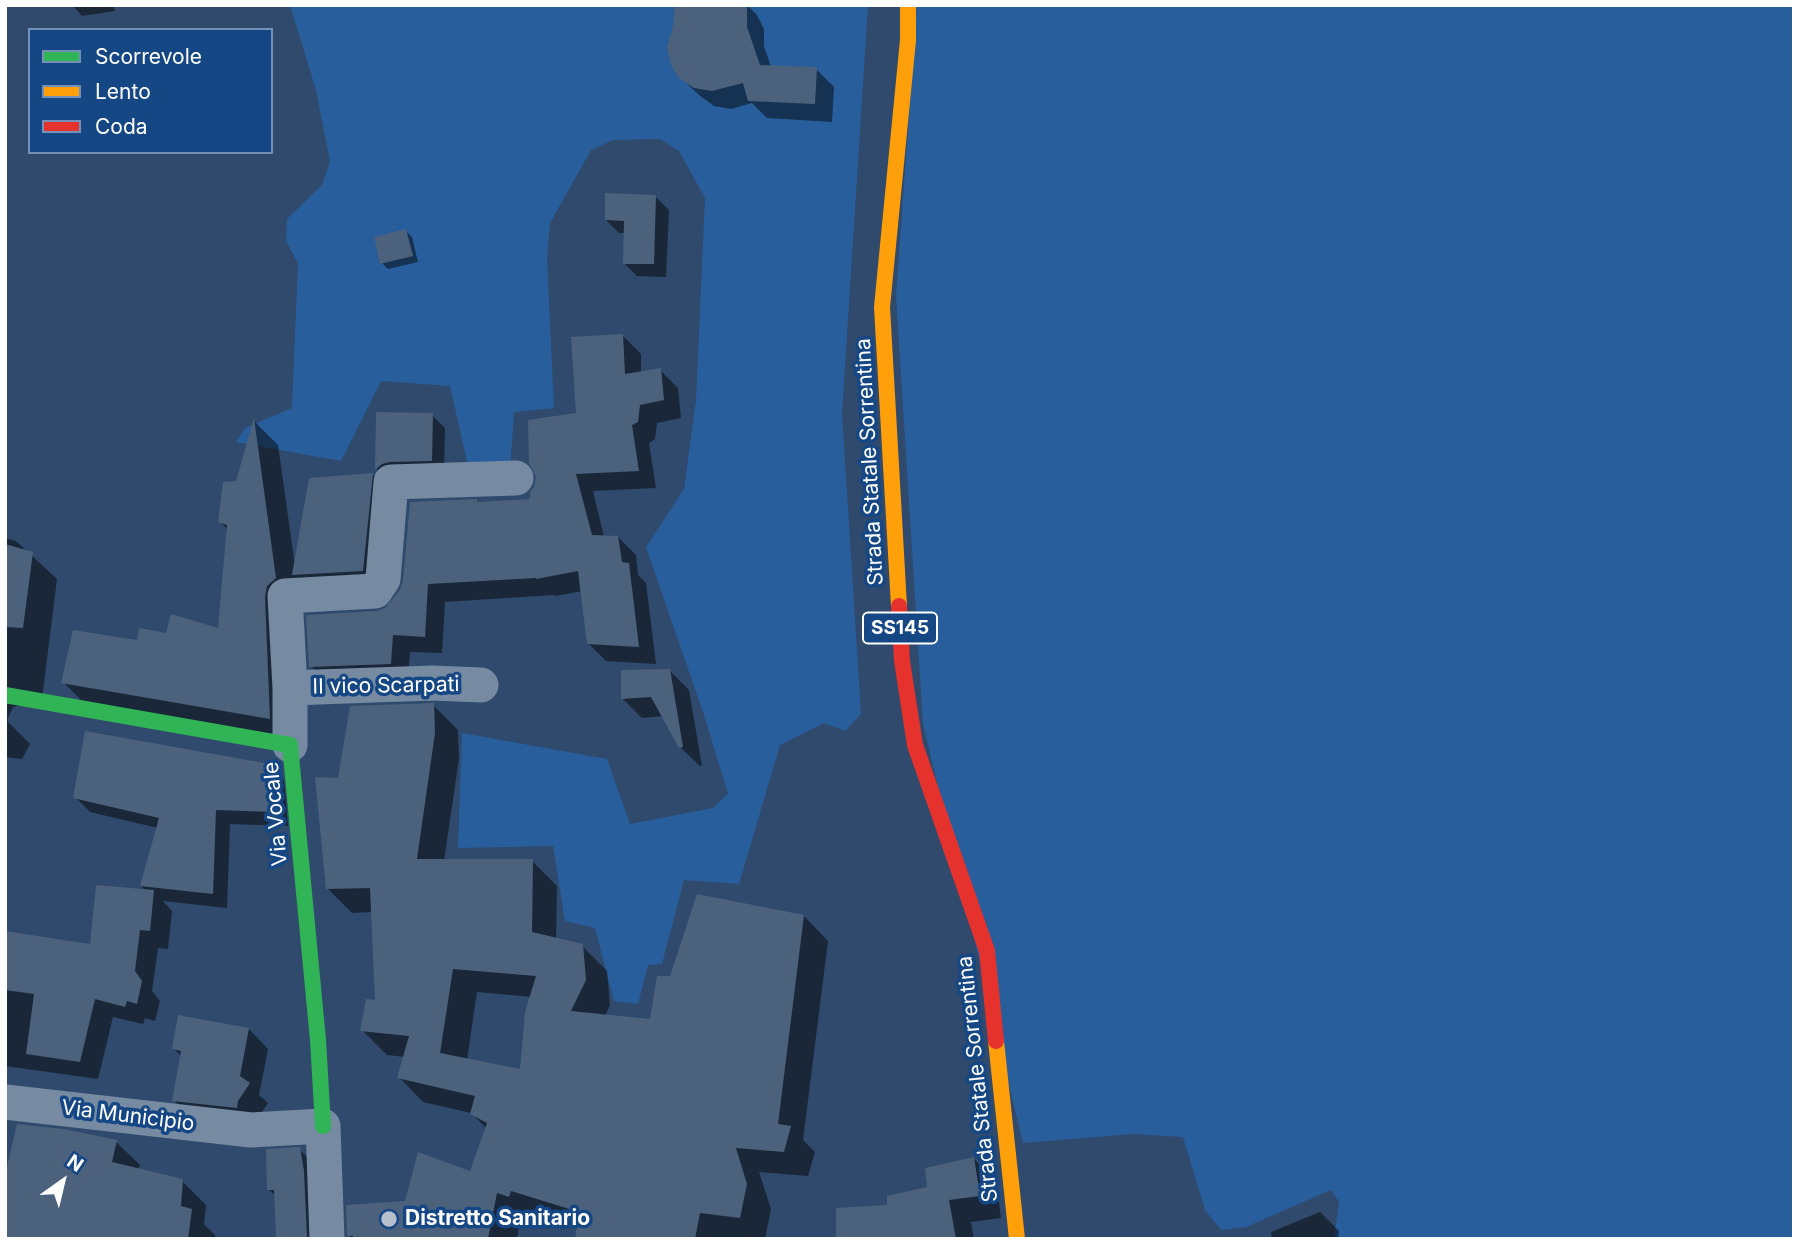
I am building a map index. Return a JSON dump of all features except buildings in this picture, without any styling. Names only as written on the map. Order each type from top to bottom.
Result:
[{"type":"main road","name":"Strada Statale Sorrentina","points":[[908,5],[908,40],[881,307],[902,661],[915,746],[986,951],[1017,1239]]},
{"type":"main road","name":"Via Vocale","points":[[5,695],[290,745],[318,1040],[323,1126]]},
{"type":"street","points":[[290,745],[285,596],[375,591],[383,579],[391,482],[516,478]]},
{"type":"street","name":"II vico Scarpati","points":[[290,688],[432,683],[481,685]]},
{"type":"street","name":"Via Municipio","points":[[5,1102],[251,1130],[323,1126]]},
{"type":"street","points":[[323,1126],[327,1239]]},
{"type":"shaded area","points":[[290,5],[868,5],[842,414],[861,714],[845,731],[824,723],[780,745],[739,884],[684,880],[662,964],[648,965],[638,1004],[614,1001],[595,928],[565,921],[553,846],[458,848],[462,733],[607,759],[630,824],[713,808],[728,794],[704,715],[646,547],[684,489],[696,401],[705,198],[679,151],[660,139],[613,140],[591,150],[550,223],[547,258],[554,408],[514,412],[510,470],[469,470],[450,386],[381,381],[341,461],[236,442],[245,428],[292,408],[298,263],[286,241],[287,219],[322,185],[330,162],[316,90]]},
{"type":"shaded area","points":[[917,5],[1794,5],[1794,1239],[1334,1239],[1339,1202],[1331,1190],[1246,1227],[1221,1230],[1205,1210],[1183,1137],[1132,1134],[1023,1143],[923,724],[896,296]]},
{"type":"traffic: fast","points":[[5,695],[290,745],[318,1040],[323,1126]]},
{"type":"traffic: slow","points":[[899,606],[882,307],[908,40],[908,5]]},
{"type":"traffic: slow","points":[[996,1041],[1017,1239]]},
{"type":"traffic: jam","points":[[899,606],[902,661],[915,745],[987,951],[996,1041]]},
{"type":"place","name":"Distretto Sanitario","points":[[389,1219]]}]
